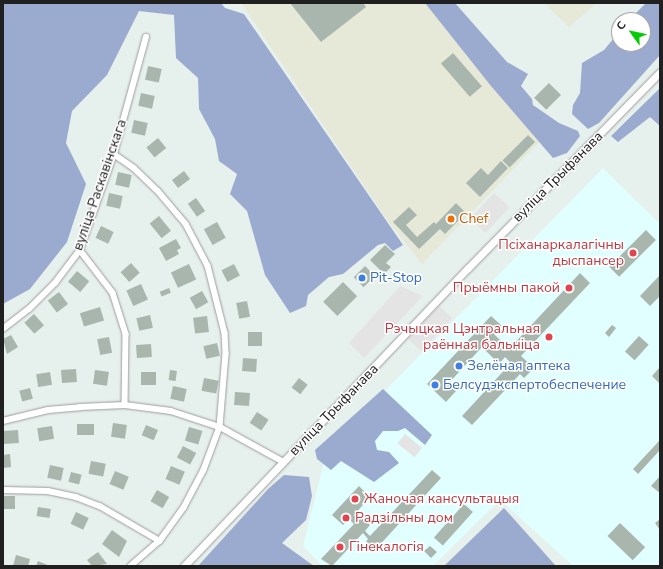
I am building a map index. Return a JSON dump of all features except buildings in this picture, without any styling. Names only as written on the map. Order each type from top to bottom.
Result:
[{"type":"street","name":"вуліца Раскавінскага","points":[[3,329],[29,309],[55,283],[80,250],[114,154],[146,37]]},
{"type":"street","name":"вуліца Трыфанава","points":[[184,566],[468,268],[660,72]]},
{"type":"street","points":[[114,154],[134,168],[158,190],[186,224],[208,266],[225,334],[225,382],[220,427],[204,470],[184,508],[160,541],[130,566]]},
{"type":"street","points":[[80,250],[113,293],[126,334],[125,405]]},
{"type":"street","points":[[3,421],[48,410],[125,405],[171,411],[220,427],[284,462]]},
{"type":"street","points":[[3,490],[48,491],[76,498],[100,506],[160,541]]},
{"type":"shaded area","points":[[3,3],[221,3],[225,8],[244,14],[403,245],[393,251],[385,243],[378,245],[343,274],[329,277],[308,295],[306,306],[290,313],[265,275],[247,211],[230,194],[237,174],[219,161],[215,139],[199,109],[198,78],[176,58],[174,15],[139,11],[107,75],[72,111],[66,143],[86,184],[67,242],[30,289],[3,304]]},
{"type":"shaded area","points":[[241,3],[436,3],[548,133],[422,264],[387,220]]},
{"type":"shaded area","points":[[425,3],[455,3],[507,62],[528,74],[521,86],[532,99],[533,105],[559,123],[578,131],[580,136],[567,153],[553,158],[491,86]]},
{"type":"shaded area","points":[[544,3],[597,3],[569,27]]},
{"type":"shaded area","points":[[646,3],[660,3],[660,55],[599,123],[588,129],[572,114],[573,105],[580,93],[582,63],[604,50],[611,42],[611,52],[651,52],[651,12],[637,12]]},
{"type":"shaded area","points":[[660,88],[660,126],[650,117],[618,142],[611,136]]},
{"type":"shaded area","name":"Рэчыцкая Цэнтральная раённая бальніца","points":[[603,168],[660,224],[660,562],[656,566],[573,566],[500,500],[433,566],[322,566],[303,546],[327,450]]},
{"type":"shaded area","points":[[494,193],[509,207],[485,233],[470,219]]},
{"type":"shaded area","points":[[400,286],[423,296],[364,358],[349,343]]},
{"type":"shaded area","points":[[439,306],[452,318],[421,351],[408,339]]},
{"type":"shaded area","points":[[383,389],[432,435],[425,445],[405,428],[398,431],[383,431],[375,441],[377,450],[389,452],[399,463],[374,482],[341,461],[331,470],[317,459],[315,450]]},
{"type":"shaded area","points":[[405,434],[422,448],[415,457],[397,443]]},
{"type":"shaded area","points":[[284,475],[309,477],[312,496],[306,520],[282,543],[314,566],[198,566],[268,489]]},
{"type":"shaded area","points":[[504,508],[556,566],[444,566]]},
{"type":"place","name":"Chef","points":[[451,219]]},
{"type":"place","name":"Псіханаркалагічны дыспансер","points":[[633,253]]},
{"type":"place","name":"Pit-Stop","points":[[362,278]]},
{"type":"place","name":"Прыёмны пакой","points":[[569,288]]},
{"type":"place","name":"Рэчыцкая Цэнтральная раённая бальніца","points":[[549,337]]},
{"type":"place","name":"Зелёная аптека","points":[[459,366]]},
{"type":"place","name":"Белсудэкспертобеспечение","points":[[435,385]]},
{"type":"place","name":"Жаночая кансультацыя","points":[[355,499]]},
{"type":"place","name":"Радзільны дом","points":[[346,518]]},
{"type":"place","name":"Гінекалогія","points":[[340,547]]}]
